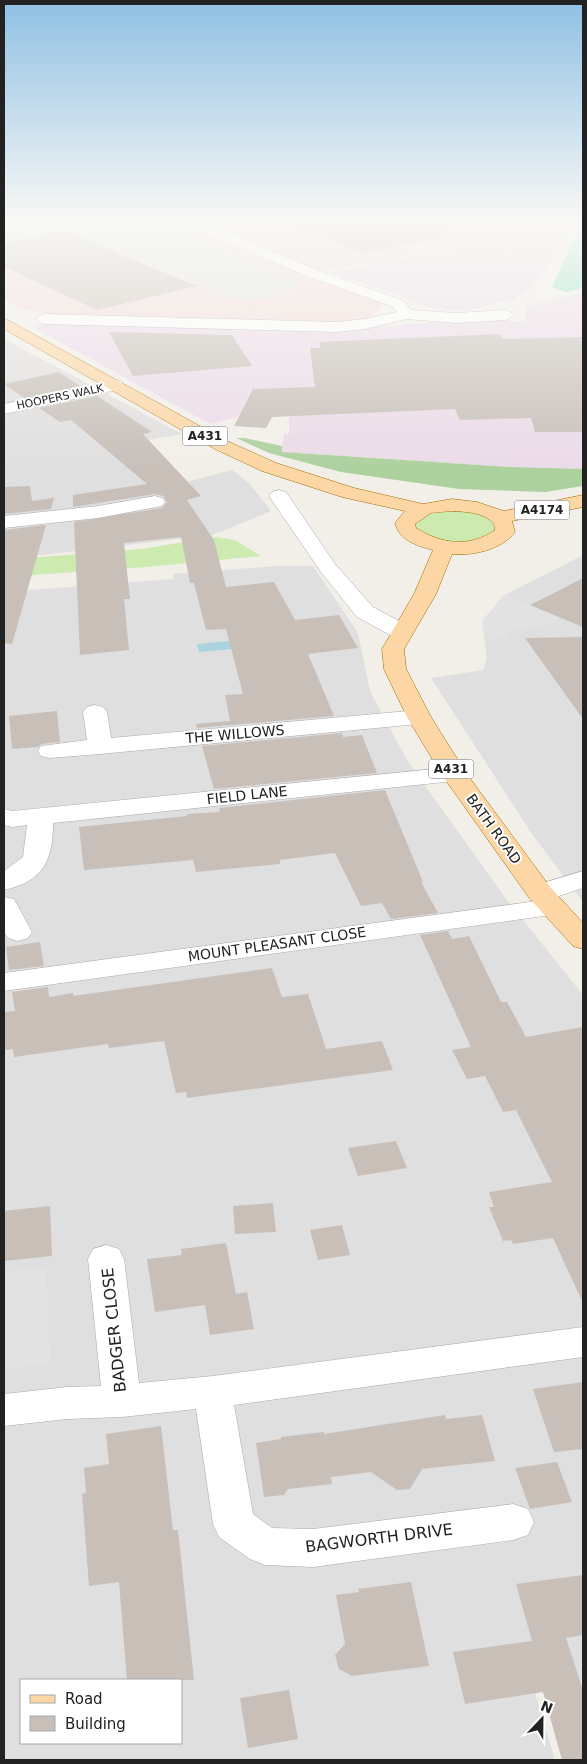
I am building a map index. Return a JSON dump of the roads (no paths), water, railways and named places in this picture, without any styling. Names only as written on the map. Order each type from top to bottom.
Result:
[{"type":"main road","name":"A431","points":[[4,323],[221,445],[269,467],[349,493],[422,510],[452,505],[471,507],[489,512],[500,518]]},
{"type":"main road","name":"A4174","points":[[500,518],[583,501]]},
{"type":"main road","points":[[422,510],[410,516],[405,522],[407,532],[417,540],[444,547],[466,548],[484,545],[497,540],[505,532],[506,526],[500,518]]},
{"type":"main road","name":"BATH ROAD","points":[[444,547],[425,594],[393,649],[395,669],[419,717],[455,775],[546,900],[583,940]]},
{"type":"street","points":[[399,304],[406,314]]},
{"type":"street","points":[[44,320],[336,327],[364,324],[389,316],[406,314],[456,318],[505,315]]},
{"type":"street","name":"HOOPERS WALK","points":[[4,408],[115,385]]},
{"type":"street","points":[[279,496],[328,568],[365,612],[402,632]]},
{"type":"street","points":[[4,522],[98,512],[155,502]]},
{"type":"street","points":[[94,712],[100,746]]},
{"type":"street","name":"THE WILLOWS","points":[[50,751],[419,717]]},
{"type":"street","name":"FIELD LANE","points":[[4,817],[12,819],[455,775]]},
{"type":"street","points":[[4,882],[36,861],[39,854],[40,816]]},
{"type":"street","name":"MOUNT PLEASANT CLOSE","points":[[4,982],[546,900],[583,879]]},
{"type":"street","points":[[4,905],[18,932]]},
{"type":"street","name":"BADGER CLOSE","points":[[106,1259],[122,1401]]},
{"type":"street","points":[[4,1410],[67,1403],[122,1401],[213,1392],[583,1342]]},
{"type":"street","name":"BAGWORTH DRIVE","points":[[213,1392],[234,1524],[265,1546],[313,1548],[513,1522]]},
{"type":"water","points":[[230,641],[232,649],[199,652],[197,644]]}]
